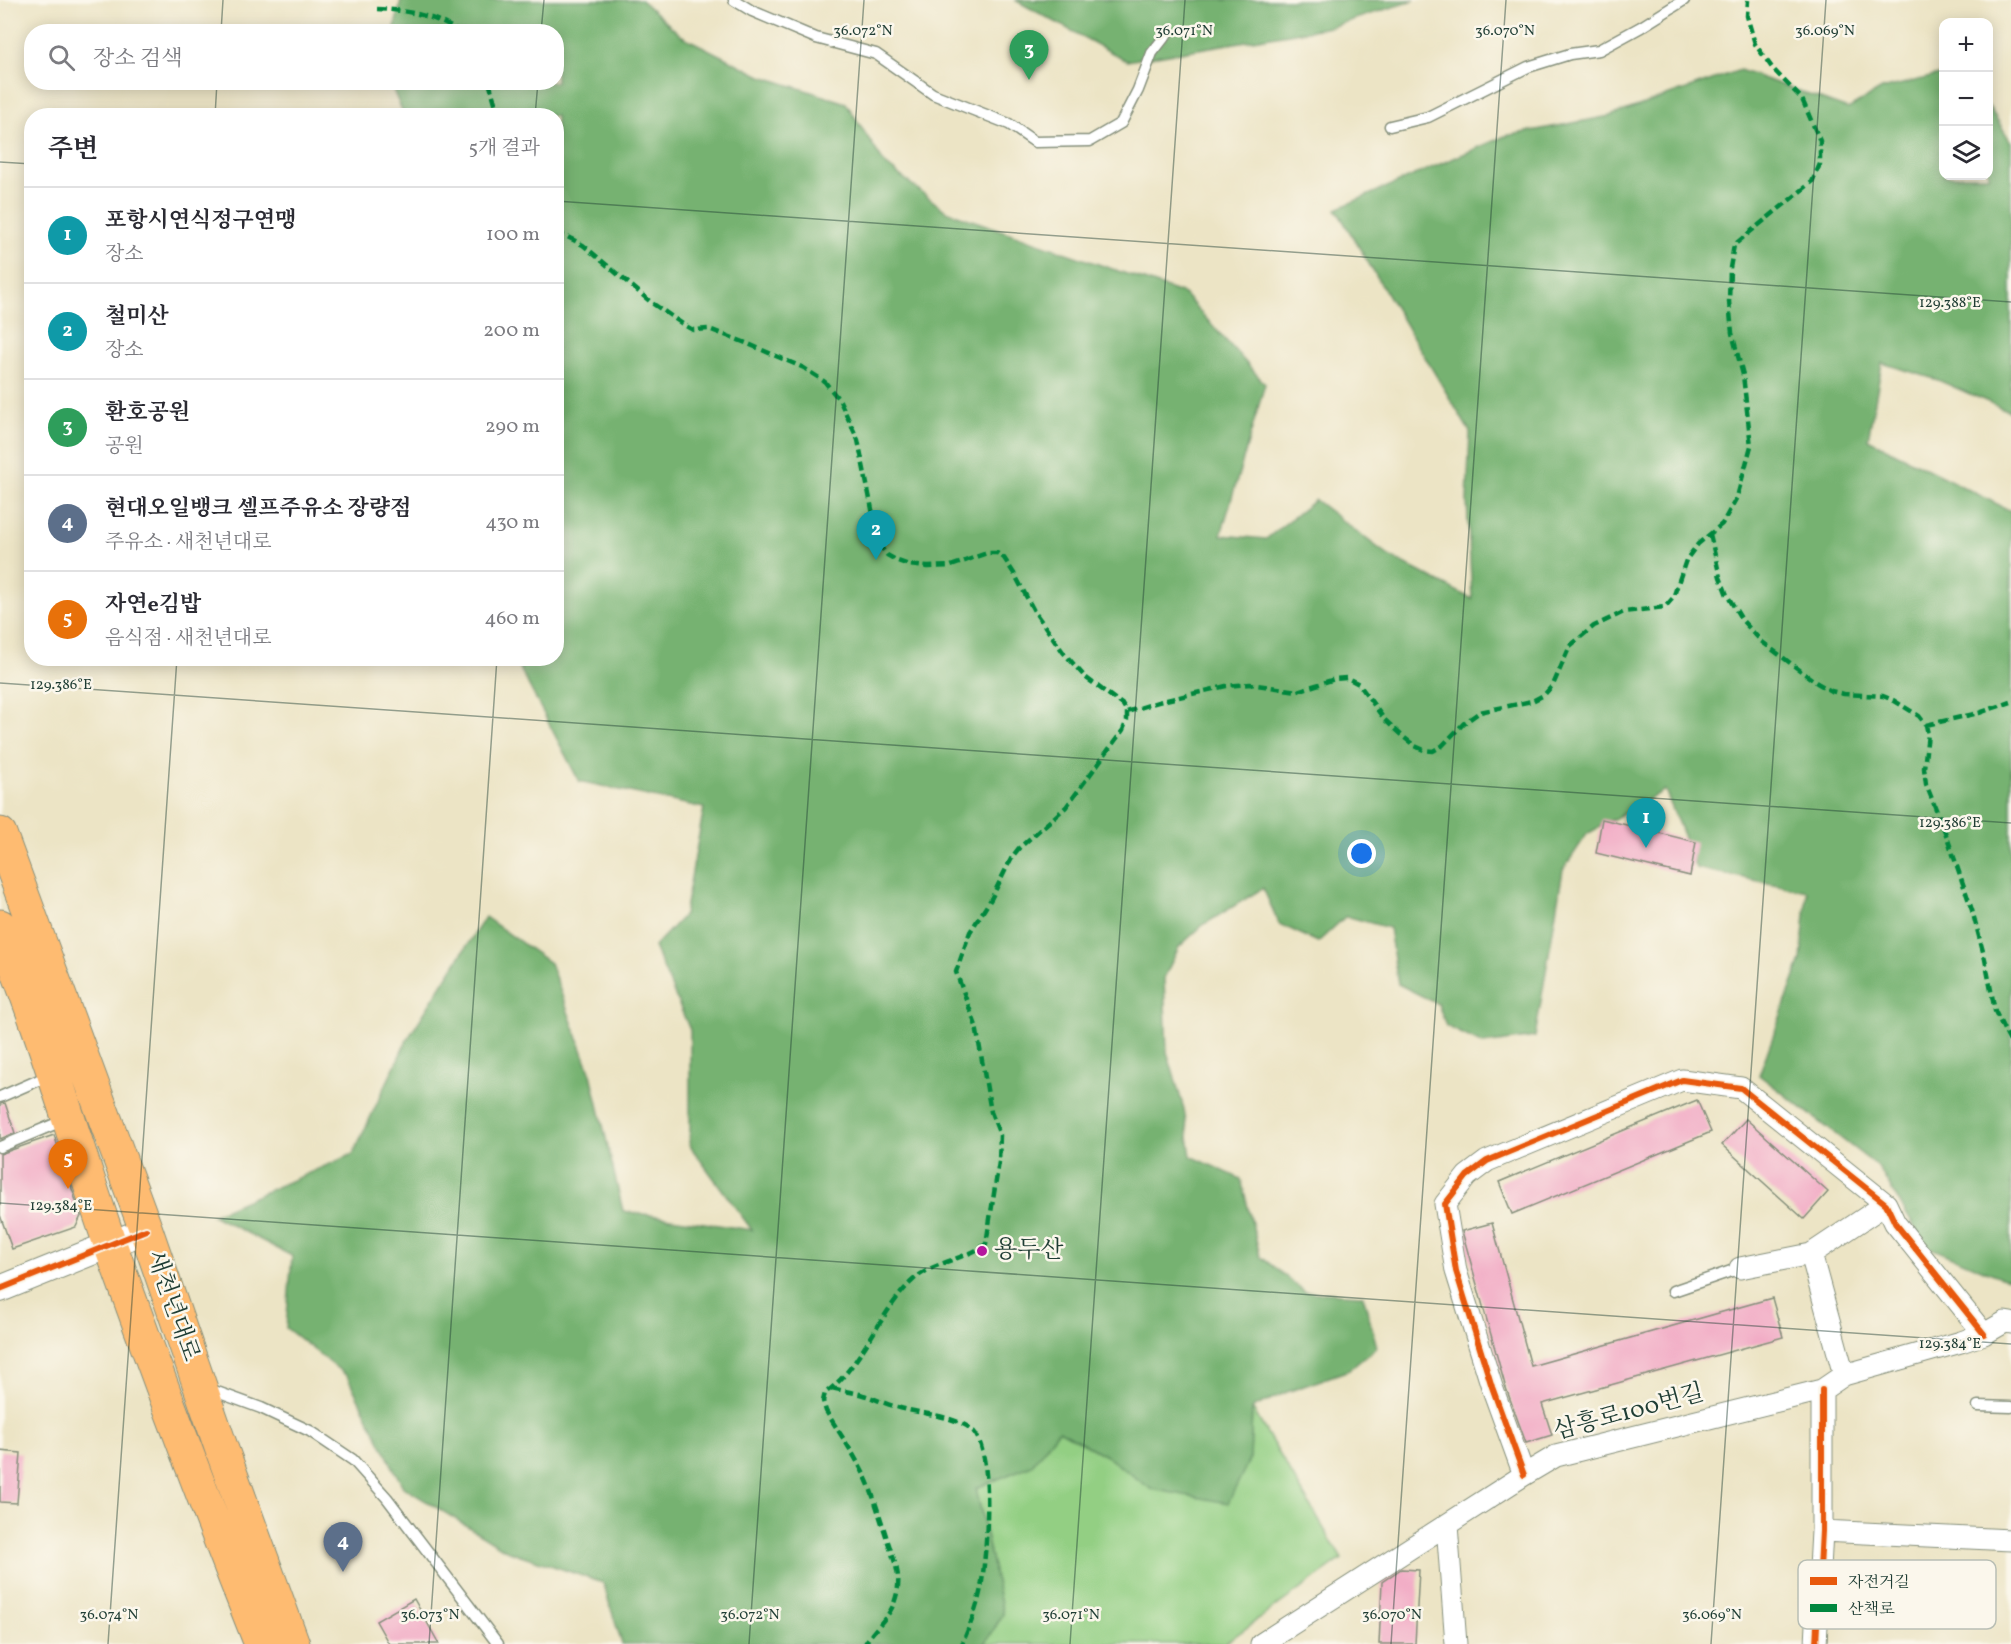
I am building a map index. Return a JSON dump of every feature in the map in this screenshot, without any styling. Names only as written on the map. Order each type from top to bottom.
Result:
[{"type":"main road","name":"새천년대로","points":[[0,834],[146,1230],[199,1385],[293,1644]]},
{"type":"main road","name":"새천년대로","points":[[0,926],[10,976],[51,1067],[111,1244],[195,1478],[261,1644]]},
{"type":"street","points":[[1524,1475],[1492,1387],[1456,1271],[1445,1204],[1467,1176],[1487,1161],[1682,1080],[1741,1088],[1886,1204],[1895,1223],[1984,1334]]},
{"type":"street","points":[[1740,1268],[1811,1254],[1886,1204]]},
{"type":"street","points":[[0,1289],[146,1230]]},
{"type":"street","points":[[1811,1254],[1844,1376]]},
{"type":"street","name":"삼흥로100번길","points":[[1261,1644],[1556,1456],[1822,1390],[1844,1376],[1984,1334],[2005,1322],[2011,1323]]},
{"type":"street","points":[[1820,1560],[1822,1390]]},
{"type":"street","points":[[1447,1525],[1456,1644]]},
{"type":"street","points":[[1822,1531],[2011,1540]]},
{"type":"street","points":[[1816,1644],[1817,1629]]},
{"type":"lane","points":[[734,0],[752,11],[816,38],[876,54],[933,94],[1009,124],[1035,142],[1090,141],[1121,123],[1138,90],[1152,53],[1166,35]]},
{"type":"lane","points":[[1390,126],[1428,117],[1527,67],[1570,54],[1599,50],[1684,0]]},
{"type":"lane","points":[[0,1096],[39,1080],[51,1067]]},
{"type":"lane","points":[[0,1147],[55,1124],[69,1121]]},
{"type":"lane","points":[[1673,1291],[1740,1268]]},
{"type":"lane","points":[[199,1385],[261,1408],[310,1431],[353,1460],[387,1498],[498,1644]]},
{"type":"lane","points":[[1978,1406],[2011,1407]]},
{"type":"green space","points":[[401,0],[641,0],[682,36],[761,76],[846,103],[884,163],[946,211],[1184,294],[1265,384],[1221,535],[1266,539],[1315,500],[1389,556],[1472,599],[1467,500],[1470,432],[1336,209],[1505,136],[1610,116],[1740,70],[1848,109],[1882,89],[1939,75],[1939,180],[1993,180],[1993,113],[2011,142],[2011,412],[1938,380],[1882,363],[1868,439],[2011,511],[2011,1279],[2003,1278],[1926,1246],[1878,1167],[1759,1075],[1801,960],[1807,891],[1696,868],[1665,790],[1587,834],[1563,870],[1535,1037],[1483,1044],[1446,1026],[1438,1004],[1398,984],[1389,928],[1346,916],[1318,942],[1279,924],[1263,888],[1203,925],[1179,947],[1164,978],[1167,1052],[1184,1109],[1191,1156],[1241,1179],[1260,1256],[1305,1292],[1363,1295],[1377,1347],[1349,1370],[1287,1392],[1252,1408],[1250,1458],[1228,1503],[1151,1489],[1106,1456],[1059,1430],[1032,1465],[976,1488],[1003,1614],[985,1644],[622,1644],[603,1583],[506,1550],[403,1487],[347,1376],[286,1328],[292,1256],[212,1215],[353,1154],[407,1040],[485,917],[550,963],[591,1074],[623,1211],[752,1230],[690,1146],[690,1030],[654,947],[684,915],[704,808],[579,781],[519,666],[564,666],[564,108],[401,108],[393,90],[564,90],[564,24],[396,24]]},
{"type":"green space","points":[[1015,0],[1415,0],[1330,27],[1127,61]]},
{"type":"green space","points":[[1252,1408],[1342,1559],[1224,1644],[985,1644],[1003,1614],[976,1488],[1032,1465],[1059,1430],[1106,1456],[1250,1458]]},
{"type":"building","points":[[1602,819],[1696,842],[1690,876],[1596,853]]},
{"type":"building","points":[[1697,1100],[1711,1132],[1512,1214],[1499,1182]]},
{"type":"building","points":[[5,1103],[15,1133],[0,1139],[0,1104]]},
{"type":"building","points":[[1746,1119],[1828,1192],[1804,1219],[1722,1145]]},
{"type":"building","points":[[54,1135],[81,1216],[76,1227],[12,1249],[0,1215],[0,1154]]},
{"type":"building","points":[[1492,1223],[1531,1366],[1772,1298],[1783,1337],[1542,1404],[1552,1435],[1526,1443],[1505,1385],[1462,1231]]},
{"type":"building","points":[[0,1451],[21,1453],[17,1503],[0,1502]]},
{"type":"building","points":[[1401,1569],[1419,1570],[1415,1644],[1379,1644],[1382,1582]]},
{"type":"building","points":[[414,1599],[439,1644],[389,1644],[376,1621]]},
{"type":"marked path","points":[[1127,712],[1226,686],[1250,684],[1297,691],[1335,679],[1347,678],[1359,684],[1384,719],[1402,736],[1415,746],[1433,751],[1442,746],[1464,723],[1480,712],[1532,701],[1544,695],[1553,685],[1570,646],[1594,626],[1624,612],[1665,607],[1673,598],[1686,560],[1698,544],[1722,524],[1737,497],[1751,446],[1743,375],[1732,333],[1729,302],[1730,268],[1734,245],[1812,182],[1820,164],[1820,141],[1802,99],[1773,69],[1755,44],[1747,16],[1748,0]]},
{"type":"marked path","points":[[377,9],[419,14],[445,24]]},
{"type":"marked path","points":[[491,90],[497,108]]},
{"type":"marked path","points":[[564,235],[583,245],[652,303],[684,325],[693,330],[709,329],[746,343],[804,368],[825,382],[840,401],[858,440],[877,534],[881,547],[887,555],[909,565],[928,567],[951,566],[987,553],[997,553],[1004,558],[1034,611],[1063,652],[1085,677],[1123,705],[1127,712],[1123,730],[1066,807],[1019,848],[1012,857],[991,899],[970,932],[956,972],[976,1026],[991,1112],[1000,1135],[999,1162],[986,1244],[968,1254],[929,1269],[912,1281],[890,1308],[849,1369],[825,1393],[823,1401],[826,1411],[854,1455],[868,1483],[897,1573],[898,1587],[892,1608],[865,1644]]},
{"type":"marked path","points":[[1710,534],[1720,577],[1727,595],[1742,620],[1761,641],[1831,691],[1883,696],[1919,716],[1926,725],[1928,734],[1924,768],[1926,784],[1972,910],[1995,1011],[2011,1044]]},
{"type":"marked path","points":[[1926,725],[1979,713],[2011,702]]},
{"type":"marked path","points":[[832,1388],[964,1424],[979,1440],[984,1458],[986,1480],[987,1530],[979,1595],[962,1644]]},
{"type":"cycle path","points":[[1524,1475],[1492,1387],[1456,1271],[1445,1204],[1467,1176],[1487,1161],[1682,1080],[1741,1088],[1886,1204],[1895,1223],[1984,1334]]},
{"type":"cycle path","points":[[0,1289],[146,1230]]},
{"type":"cycle path","points":[[1820,1560],[1822,1390]]},
{"type":"cycle path","points":[[1816,1644],[1817,1629]]},
{"type":"place","name":"환호공원","points":[[1029,80]]},
{"type":"place","name":"철미산","points":[[876,560]]},
{"type":"place","name":"포항시연식정구연맹","points":[[1646,848]]},
{"type":"place","name":"자연e김밥","points":[[68,1189]]},
{"type":"place","name":"용두산","points":[[982,1251]]},
{"type":"place","name":"현대오일뱅크 셀프주유소 장량점","points":[[343,1572]]}]
